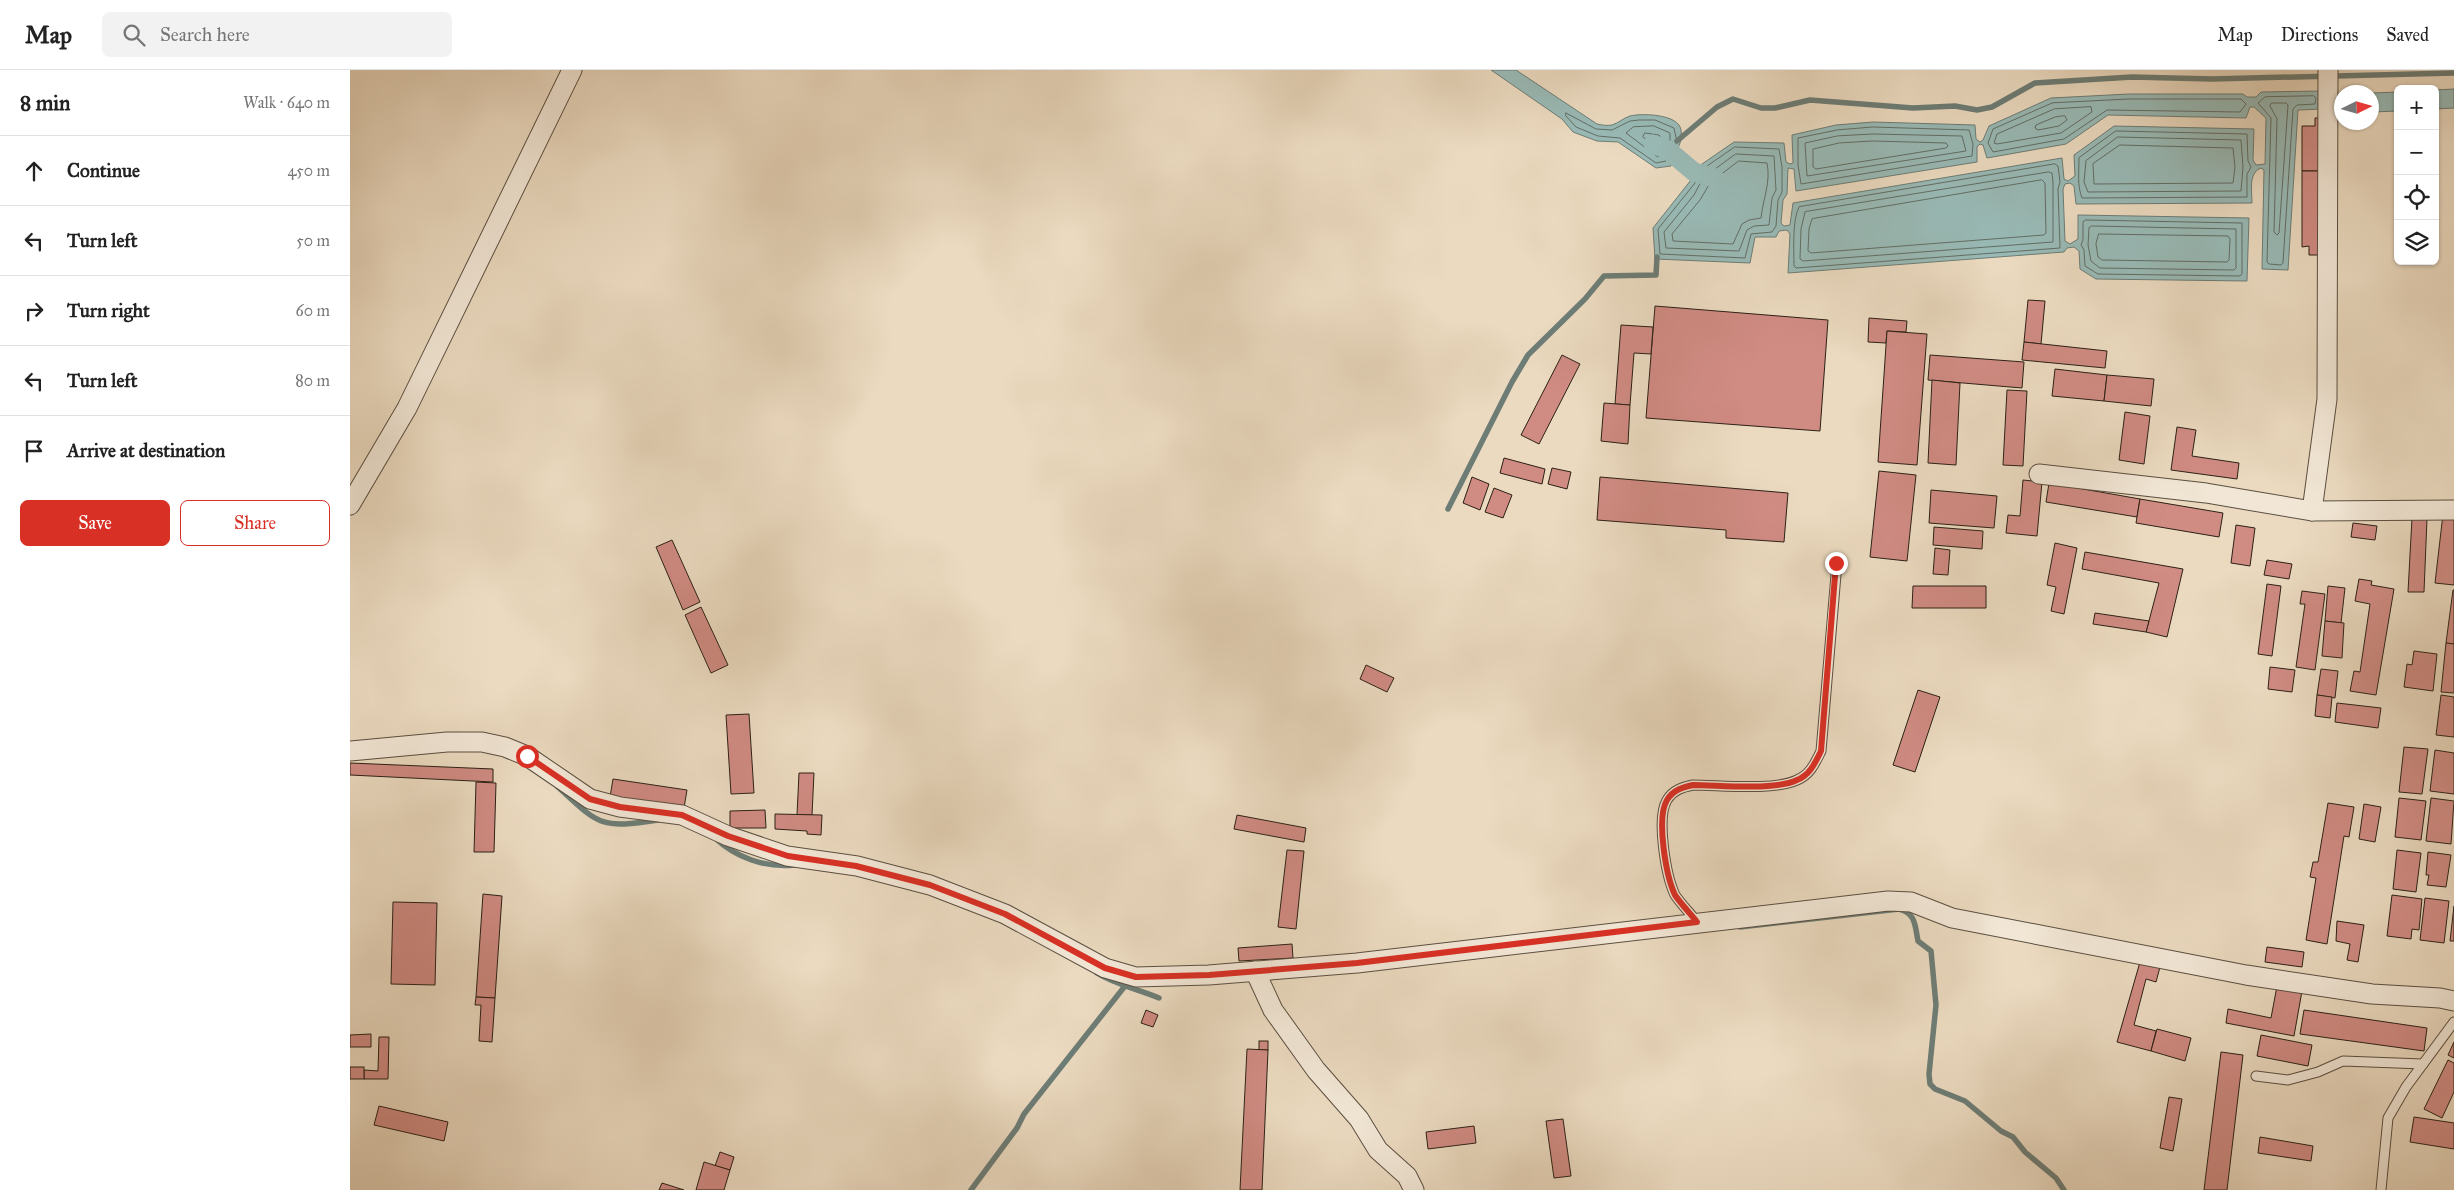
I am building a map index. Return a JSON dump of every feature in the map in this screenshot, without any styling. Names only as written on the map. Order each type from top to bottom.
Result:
[{"type":"street","points":[[350,505],[407,408],[572,70]]},
{"type":"street","points":[[2312,511],[2327,399],[2328,70]]},
{"type":"street","points":[[2039,474],[2206,493],[2312,511],[2454,510]]},
{"type":"street","points":[[350,751],[447,742],[482,742],[505,747],[527,756],[590,799],[620,807],[682,815],[728,836],[788,856],[856,866],[930,885],[1005,914],[1105,968],[1136,977],[1255,971],[1357,963],[1888,901],[1911,902],[1952,918],[2246,975],[2372,994],[2440,998],[2454,1001]]},
{"type":"street","points":[[1255,971],[1273,1010],[1311,1062],[1359,1119],[1378,1150],[1407,1176],[1414,1190]]},
{"type":"lane","points":[[1697,922],[1675,894],[1664,853],[1660,822],[1667,800],[1679,788],[1693,785],[1781,785],[1798,780],[1812,770],[1821,751],[1836,563]]},
{"type":"lane","points":[[2381,1190],[2388,1118],[2406,1087],[2454,1022]]},
{"type":"lane","points":[[2256,1076],[2288,1080],[2318,1072],[2343,1062],[2423,1064]]},
{"type":"water","points":[[1491,70],[1516,70],[1597,124],[1612,125],[1630,116],[1643,115],[1659,116],[1674,121],[1681,130],[1681,141],[1671,166],[1656,168],[1618,142],[1597,141],[1573,132],[1562,119]]},
{"type":"water","points":[[2454,89],[2454,108],[2439,109],[2439,90]]},
{"type":"water","points":[[2321,91],[2322,109],[2298,110],[2288,270],[2262,269],[2264,170],[2261,168],[2257,170],[2252,178],[2252,203],[2076,204],[2074,186],[2070,183],[2065,184],[2063,189],[2065,241],[2070,244],[2078,239],[2078,215],[2249,218],[2247,281],[2096,279],[2080,269],[2079,251],[2074,247],[2067,248],[2064,252],[1788,273],[1790,234],[1787,230],[1779,231],[1776,237],[1755,237],[1750,263],[1655,259],[1653,228],[1691,180],[1689,173],[1734,142],[1784,143],[1786,162],[1790,164],[1793,163],[1792,135],[1836,125],[1873,122],[1975,125],[1976,139],[1980,142],[1983,140],[1989,126],[2051,98],[2129,94],[2243,94],[2247,97],[2256,97],[2261,92]],"holes":[[[2250,107],[2254,107],[2266,118],[2265,164],[2256,165],[2253,160],[2254,129],[2114,126],[2074,155],[2075,176],[2068,181],[2064,179],[2062,158],[1793,203],[1790,225],[1784,226],[1781,223],[1783,200],[1787,194],[1788,168],[1794,169],[1796,191],[1977,162],[1977,147],[1980,144],[1983,145],[1987,158],[2066,144],[2108,115],[2246,118]]]},
{"type":"water","points":[[2394,92],[2394,111],[2379,112],[2379,93]]},
{"type":"building","points":[[2315,118],[2325,118],[2325,171],[2302,171],[2302,126],[2315,126]]},
{"type":"building","points":[[2302,171],[2325,171],[2326,255],[2309,255],[2309,246],[2302,247]]},
{"type":"building","points":[[2028,300],[2045,301],[2041,344],[2024,342]]},
{"type":"building","points":[[1655,306],[1828,320],[1820,431],[1646,418]]},
{"type":"building","points":[[1869,318],[1907,321],[1906,332],[1887,331],[1886,343],[1868,342]]},
{"type":"building","points":[[1621,325],[1653,327],[1651,354],[1634,353],[1630,405],[1615,404]]},
{"type":"building","points":[[1887,331],[1927,334],[1917,465],[1878,462]]},
{"type":"building","points":[[2024,342],[2107,351],[2105,368],[2022,360]]},
{"type":"building","points":[[1562,355],[1580,364],[1539,444],[1521,435]]},
{"type":"building","points":[[1930,355],[2024,362],[2022,388],[1928,380]]},
{"type":"building","points":[[2055,369],[2107,375],[2104,401],[2052,396]]},
{"type":"building","points":[[2107,375],[2154,379],[2151,406],[2104,401]]},
{"type":"building","points":[[1932,380],[1960,383],[1956,465],[1928,463]]},
{"type":"building","points":[[2007,390],[2027,391],[2023,466],[2003,465]]},
{"type":"building","points":[[1604,403],[1630,405],[1628,444],[1601,441]]},
{"type":"building","points":[[2125,412],[2150,416],[2144,464],[2119,460]]},
{"type":"building","points":[[2177,427],[2196,430],[2192,456],[2239,463],[2237,479],[2171,470]]},
{"type":"building","points":[[1504,458],[1545,469],[1542,484],[1500,473]]},
{"type":"building","points":[[1552,468],[1571,472],[1567,489],[1548,484]]},
{"type":"building","points":[[1879,471],[1916,475],[1907,561],[1870,557]]},
{"type":"building","points":[[1472,477],[1489,484],[1480,510],[1463,503]]},
{"type":"building","points":[[1600,477],[1788,493],[1784,542],[1726,538],[1726,530],[1597,520]]},
{"type":"building","points":[[2023,480],[2042,482],[2037,536],[2006,533],[2008,515],[2020,516]]},
{"type":"building","points":[[2049,483],[2140,499],[2137,517],[2046,502]]},
{"type":"building","points":[[1494,488],[1512,495],[1503,518],[1485,512]]},
{"type":"building","points":[[1931,490],[1997,496],[1994,528],[1929,523]]},
{"type":"building","points":[[2140,499],[2223,513],[2219,537],[2136,523]]},
{"type":"building","points":[[2443,514],[2454,514],[2454,585],[2435,583]]},
{"type":"building","points":[[2412,518],[2427,519],[2424,592],[2408,592]]},
{"type":"building","points":[[2353,523],[2377,526],[2375,540],[2351,537]]},
{"type":"building","points":[[2236,525],[2255,528],[2250,566],[2231,563]]},
{"type":"building","points":[[1934,527],[1983,531],[1982,549],[1933,545]]},
{"type":"building","points":[[672,540],[700,602],[683,610],[656,547]]},
{"type":"building","points":[[2055,543],[2077,548],[2064,614],[2051,611],[2056,587],[2047,585]]},
{"type":"building","points":[[1935,548],[1950,550],[1948,575],[1933,574]]},
{"type":"building","points":[[2085,552],[2183,569],[2167,637],[2146,632],[2159,583],[2082,569]]},
{"type":"building","points":[[2267,560],[2292,564],[2289,579],[2264,575]]},
{"type":"building","points":[[2359,579],[2372,581],[2371,585],[2394,589],[2376,695],[2350,691],[2354,671],[2360,672],[2370,604],[2355,601]]},
{"type":"building","points":[[2267,584],[2281,586],[2272,656],[2258,654]]},
{"type":"building","points":[[1913,586],[1986,586],[1986,608],[1912,608]]},
{"type":"building","points":[[2328,586],[2345,588],[2341,623],[2325,621]]},
{"type":"building","points":[[2454,590],[2454,644],[2446,643]]},
{"type":"building","points":[[2302,591],[2325,594],[2315,670],[2296,667],[2305,604],[2300,604]]},
{"type":"building","points":[[701,607],[728,665],[711,673],[685,615]]},
{"type":"building","points":[[2095,613],[2149,621],[2146,632],[2093,624]]},
{"type":"building","points":[[2325,621],[2344,623],[2342,658],[2322,656]]},
{"type":"building","points":[[2446,643],[2454,644],[2454,693],[2441,692]]},
{"type":"building","points":[[2414,651],[2437,654],[2433,691],[2404,687],[2407,664],[2412,665]]},
{"type":"building","points":[[1366,665],[1394,678],[1387,692],[1360,679]]},
{"type":"building","points":[[2270,667],[2295,670],[2292,692],[2268,689]]},
{"type":"building","points":[[2321,669],[2338,671],[2335,698],[2317,695]]},
{"type":"building","points":[[1918,690],[1940,697],[1915,772],[1893,765]]},
{"type":"building","points":[[2317,695],[2332,697],[2330,718],[2315,716]]},
{"type":"building","points":[[2441,695],[2454,697],[2454,737],[2436,735]]},
{"type":"building","points":[[2337,703],[2381,708],[2378,728],[2335,722]]},
{"type":"building","points":[[749,714],[754,793],[731,794],[726,715]]},
{"type":"building","points":[[2404,747],[2428,749],[2422,794],[2399,792]]},
{"type":"building","points":[[2435,750],[2454,753],[2454,794],[2430,791]]},
{"type":"building","points":[[350,763],[493,769],[493,782],[350,775]]},
{"type":"building","points":[[799,773],[814,773],[812,815],[797,815]]},
{"type":"building","points":[[613,779],[687,790],[684,808],[610,797]]},
{"type":"building","points":[[476,782],[496,783],[494,852],[474,852]]},
{"type":"building","points":[[2399,798],[2426,801],[2421,840],[2395,837]]},
{"type":"building","points":[[2431,798],[2454,801],[2451,844],[2426,841]]},
{"type":"building","points":[[2328,803],[2354,807],[2349,837],[2344,836],[2327,944],[2306,940],[2316,878],[2310,877],[2313,862],[2318,862]]},
{"type":"building","points":[[2364,804],[2381,807],[2375,842],[2359,839]]},
{"type":"building","points":[[765,810],[766,828],[730,828],[730,811]]},
{"type":"building","points":[[775,814],[822,815],[821,835],[807,834],[807,831],[775,829]]},
{"type":"building","points":[[1237,815],[1306,828],[1304,842],[1234,829]]},
{"type":"building","points":[[1287,850],[1304,851],[1296,929],[1278,927]]},
{"type":"building","points":[[2397,850],[2421,853],[2416,892],[2393,889]]},
{"type":"building","points":[[2428,852],[2451,855],[2446,887],[2427,885],[2429,875],[2426,875]]},
{"type":"building","points":[[483,894],[502,896],[495,998],[476,997]]},
{"type":"building","points":[[2392,895],[2422,899],[2419,930],[2412,929],[2411,939],[2387,936]]},
{"type":"building","points":[[2425,898],[2449,901],[2444,943],[2420,940]]},
{"type":"building","points":[[393,902],[437,903],[435,985],[391,984]]},
{"type":"building","points":[[2454,906],[2454,941],[2450,941]]},
{"type":"building","points":[[2337,921],[2364,925],[2358,962],[2347,960],[2350,944],[2336,941]]},
{"type":"building","points":[[1292,944],[1293,958],[1239,961],[1238,948]]},
{"type":"building","points":[[2267,947],[2304,952],[2302,967],[2265,962]]},
{"type":"building","points":[[2140,962],[2160,967],[2156,982],[2146,979],[2134,1025],[2156,1031],[2151,1051],[2117,1042]]},
{"type":"building","points":[[2277,986],[2302,991],[2294,1036],[2226,1023],[2228,1009],[2271,1018]]},
{"type":"building","points":[[476,997],[495,998],[492,1042],[479,1041],[481,1005],[475,1005]]},
{"type":"building","points":[[1146,1010],[1158,1015],[1153,1027],[1141,1023]]},
{"type":"building","points":[[2304,1010],[2427,1028],[2424,1051],[2300,1034]]},
{"type":"building","points":[[2157,1029],[2191,1038],[2185,1061],[2151,1051]]},
{"type":"building","points":[[371,1034],[371,1047],[350,1047],[350,1035]]},
{"type":"building","points":[[2261,1035],[2312,1045],[2308,1066],[2257,1056]]},
{"type":"building","points":[[379,1037],[389,1037],[388,1079],[364,1079],[364,1070],[378,1071]]},
{"type":"building","points":[[1259,1041],[1268,1041],[1268,1050],[1259,1050]]},
{"type":"building","points":[[2454,1042],[2454,1058],[2448,1055]]},
{"type":"building","points":[[1247,1049],[1268,1050],[1262,1190],[1240,1190]]},
{"type":"building","points":[[2221,1052],[2243,1055],[2227,1190],[2204,1190]]},
{"type":"building","points":[[2448,1060],[2454,1063],[2454,1092],[2442,1118],[2424,1109]]},
{"type":"building","points":[[350,1067],[364,1067],[364,1079],[350,1079]]},
{"type":"building","points":[[2169,1097],[2182,1099],[2173,1151],[2160,1148]]},
{"type":"building","points":[[379,1106],[448,1122],[444,1141],[374,1125]]},
{"type":"building","points":[[2414,1117],[2454,1123],[2454,1149],[2410,1142]]},
{"type":"building","points":[[1563,1119],[1571,1176],[1554,1178],[1546,1121]]},
{"type":"building","points":[[1474,1126],[1476,1143],[1428,1149],[1426,1132]]},
{"type":"building","points":[[2260,1137],[2313,1146],[2311,1161],[2258,1153]]},
{"type":"building","points":[[720,1152],[734,1157],[730,1170],[715,1166]]},
{"type":"building","points":[[704,1162],[730,1170],[724,1190],[696,1190]]},
{"type":"building","points":[[662,1183],[684,1190],[659,1190]]},
{"type":"waterway","points":[[1677,141],[1717,107],[1733,99],[1761,108],[1775,108],[1810,100],[1913,108],[1955,106],[1977,110],[1992,107],[2035,83],[2132,77],[2212,79],[2454,73]]},
{"type":"waterway","points":[[1653,144],[1668,150],[1694,172],[1715,178]]},
{"type":"waterway","points":[[1448,509],[1512,382],[1528,355],[1585,299],[1604,276],[1656,275],[1657,257]]},
{"type":"waterway","points":[[558,787],[592,817],[602,821],[612,824],[624,824],[658,820]]},
{"type":"waterway","points":[[714,837],[732,851],[752,860],[773,865],[795,865]]},
{"type":"waterway","points":[[1740,927],[1899,909],[1909,914],[1914,921],[1918,941],[1931,951],[1936,1005],[1929,1074],[1930,1084],[1935,1089],[1965,1101],[2001,1131],[2013,1137],[2025,1152],[2056,1178],[2064,1190]]},
{"type":"waterway","points":[[1097,973],[1119,984],[1159,998]]},
{"type":"waterway","points":[[971,1190],[1017,1128],[1024,1114],[1125,986]]},
{"type":"route","points":[[527,756],[590,799],[620,807],[682,815],[728,836],[788,856],[856,866],[930,885],[1005,914],[1105,968],[1136,977],[1209,975],[1357,963],[1697,922],[1675,894],[1664,853],[1660,822],[1667,800],[1679,788],[1693,785],[1781,785],[1798,780],[1812,770],[1821,751],[1836,563]]}]
